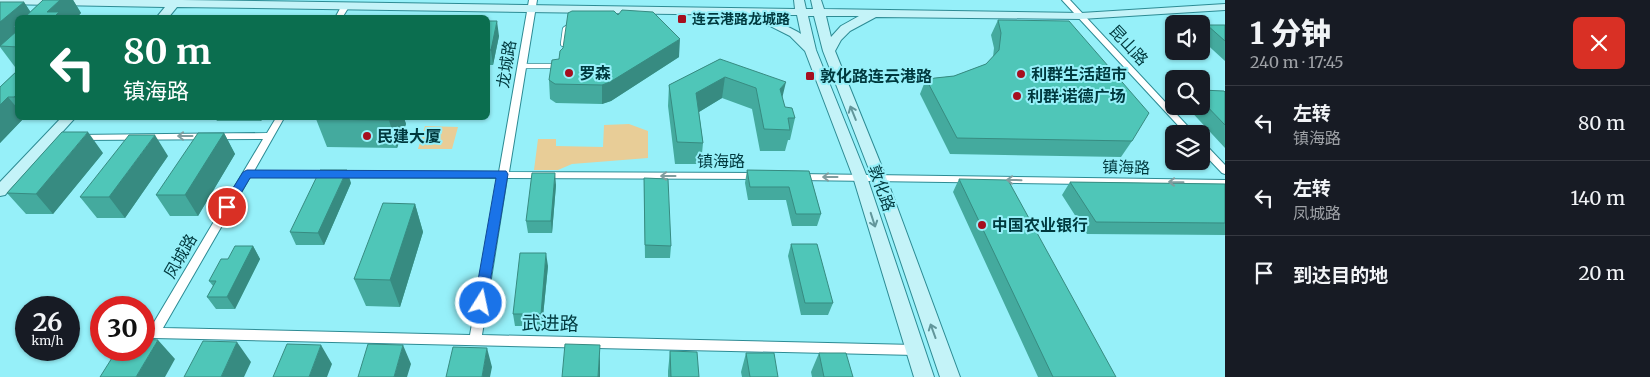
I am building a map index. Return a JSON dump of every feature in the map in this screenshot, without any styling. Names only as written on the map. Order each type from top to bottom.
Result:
[{"type":"main road","points":[[746,11],[766,8],[785,0]]},
{"type":"main road","points":[[0,1],[346,5],[532,4],[619,13],[746,11],[818,6],[888,12],[1081,16],[1224,8]]},
{"type":"main road","points":[[832,1],[852,8],[888,12]]},
{"type":"main road","points":[[164,15],[175,2]]},
{"type":"main road","name":"敦化路","points":[[801,6],[810,50],[860,177],[924,377]]},
{"type":"main road","name":"敦化路","points":[[818,6],[828,51],[879,177],[950,377]]},
{"type":"main road","points":[[746,11],[786,29],[810,50]]},
{"type":"main road","points":[[828,51],[834,38],[842,29],[858,20],[888,12]]},
{"type":"main road","points":[[0,191],[60,137],[67,120]]},
{"type":"street","name":"昆山路","points":[[1066,0],[1183,125]]},
{"type":"street","name":"龙城路","points":[[475,340],[532,4]]},
{"type":"street","points":[[340,15],[346,5]]},
{"type":"street","name":"凤城路","points":[[155,331],[279,120]]},
{"type":"street","points":[[60,137],[269,136]]},
{"type":"street","points":[[1210,155],[1225,171]]},
{"type":"street","name":"镇海路","points":[[247,174],[770,176]]},
{"type":"street","name":"镇海路","points":[[790,177],[1225,183]]},
{"type":"street","name":"武进路","points":[[155,333],[915,350]]},
{"type":"lane","points":[[562,51],[565,29],[575,24]]},
{"type":"lane","points":[[522,66],[560,66],[561,59]]},
{"type":"shaded area","points":[[629,124],[648,131],[648,158],[572,164],[558,170],[534,170],[538,139],[556,139],[556,146],[603,147],[604,125]]},
{"type":"shaded area","points":[[425,126],[458,127],[452,149],[418,149]]},
{"type":"building","points":[[43,0],[60,0],[47,12],[59,12],[56,15],[27,15]]},
{"type":"building","points":[[0,2],[24,2],[0,22]]},
{"type":"building","points":[[622,10],[653,12],[680,39],[602,85],[555,84],[549,80],[552,60],[559,59],[560,51],[563,48],[568,13],[572,11],[614,11],[618,15]]},
{"type":"building","name":"利群·诺德广场","points":[[998,20],[1069,21],[1149,113],[1132,141],[957,138],[926,79],[954,76],[986,64],[999,50],[1001,33]]},
{"type":"building","points":[[490,21],[497,21],[491,50]]},
{"type":"building","points":[[1210,25],[1225,25],[1225,41],[1210,28]]},
{"type":"building","points":[[15,33],[15,47],[0,46]]},
{"type":"building","points":[[720,59],[786,82],[780,89],[785,107],[792,108],[795,118],[788,118],[790,130],[764,129],[756,88],[725,77],[696,93],[703,143],[677,142],[669,85]]},
{"type":"building","points":[[15,73],[15,96],[8,97],[0,105],[0,87]]},
{"type":"building","points":[[1210,90],[1225,92],[1225,125],[1210,109]]},
{"type":"building","points":[[62,132],[88,132],[36,194],[7,193]]},
{"type":"building","points":[[198,133],[224,133],[185,195],[156,195]]},
{"type":"building","points":[[129,135],[155,135],[109,197],[80,197]]},
{"type":"building","points":[[320,170],[347,170],[318,233],[290,232]]},
{"type":"building","points":[[747,170],[809,171],[821,214],[796,214],[789,187],[750,187]]},
{"type":"building","points":[[532,173],[555,173],[551,221],[526,221]]},
{"type":"building","points":[[644,178],[668,179],[671,246],[645,245]]},
{"type":"building","points":[[959,179],[1008,180],[1116,377],[1053,377]]},
{"type":"building","points":[[1070,182],[1225,184],[1225,223],[1096,222]]},
{"type":"building","points":[[383,203],[415,204],[390,280],[354,279]]},
{"type":"building","points":[[791,244],[817,244],[833,303],[805,303]]},
{"type":"building","points":[[235,246],[253,246],[227,297],[207,297],[216,281],[209,281],[221,259],[228,259]]},
{"type":"building","points":[[520,253],[546,253],[541,314],[513,314]]},
{"type":"building","points":[[203,341],[237,342],[221,377],[184,377]]},
{"type":"building","points":[[287,344],[321,345],[309,377],[273,377]]},
{"type":"building","points":[[368,344],[403,345],[394,377],[358,377]]},
{"type":"building","points":[[565,344],[600,345],[598,377],[562,377]]},
{"type":"building","points":[[453,347],[487,348],[482,377],[446,377]]},
{"type":"building","points":[[670,351],[697,352],[699,377],[671,377]]},
{"type":"building","points":[[746,353],[774,353],[778,377],[750,377]]},
{"type":"building","points":[[819,353],[846,353],[853,377],[824,377]]},
{"type":"building","points":[[110,361],[146,361],[136,377],[100,377]]},
{"type":"place","name":"连云港路龙城路","points":[[682,19]]},
{"type":"place","name":"罗森","points":[[569,73]]},
{"type":"place","name":"利群生活超市","points":[[1021,74]]},
{"type":"place","name":"敦化路连云港路","points":[[810,76]]},
{"type":"place","name":"利群·诺德广场","points":[[1017,96]]},
{"type":"place","name":"民建大厦","points":[[367,136]]},
{"type":"place","name":"中国农业银行","points":[[982,225]]},
{"type":"route","points":[[227,207],[247,174],[502,174],[481,303]]}]
